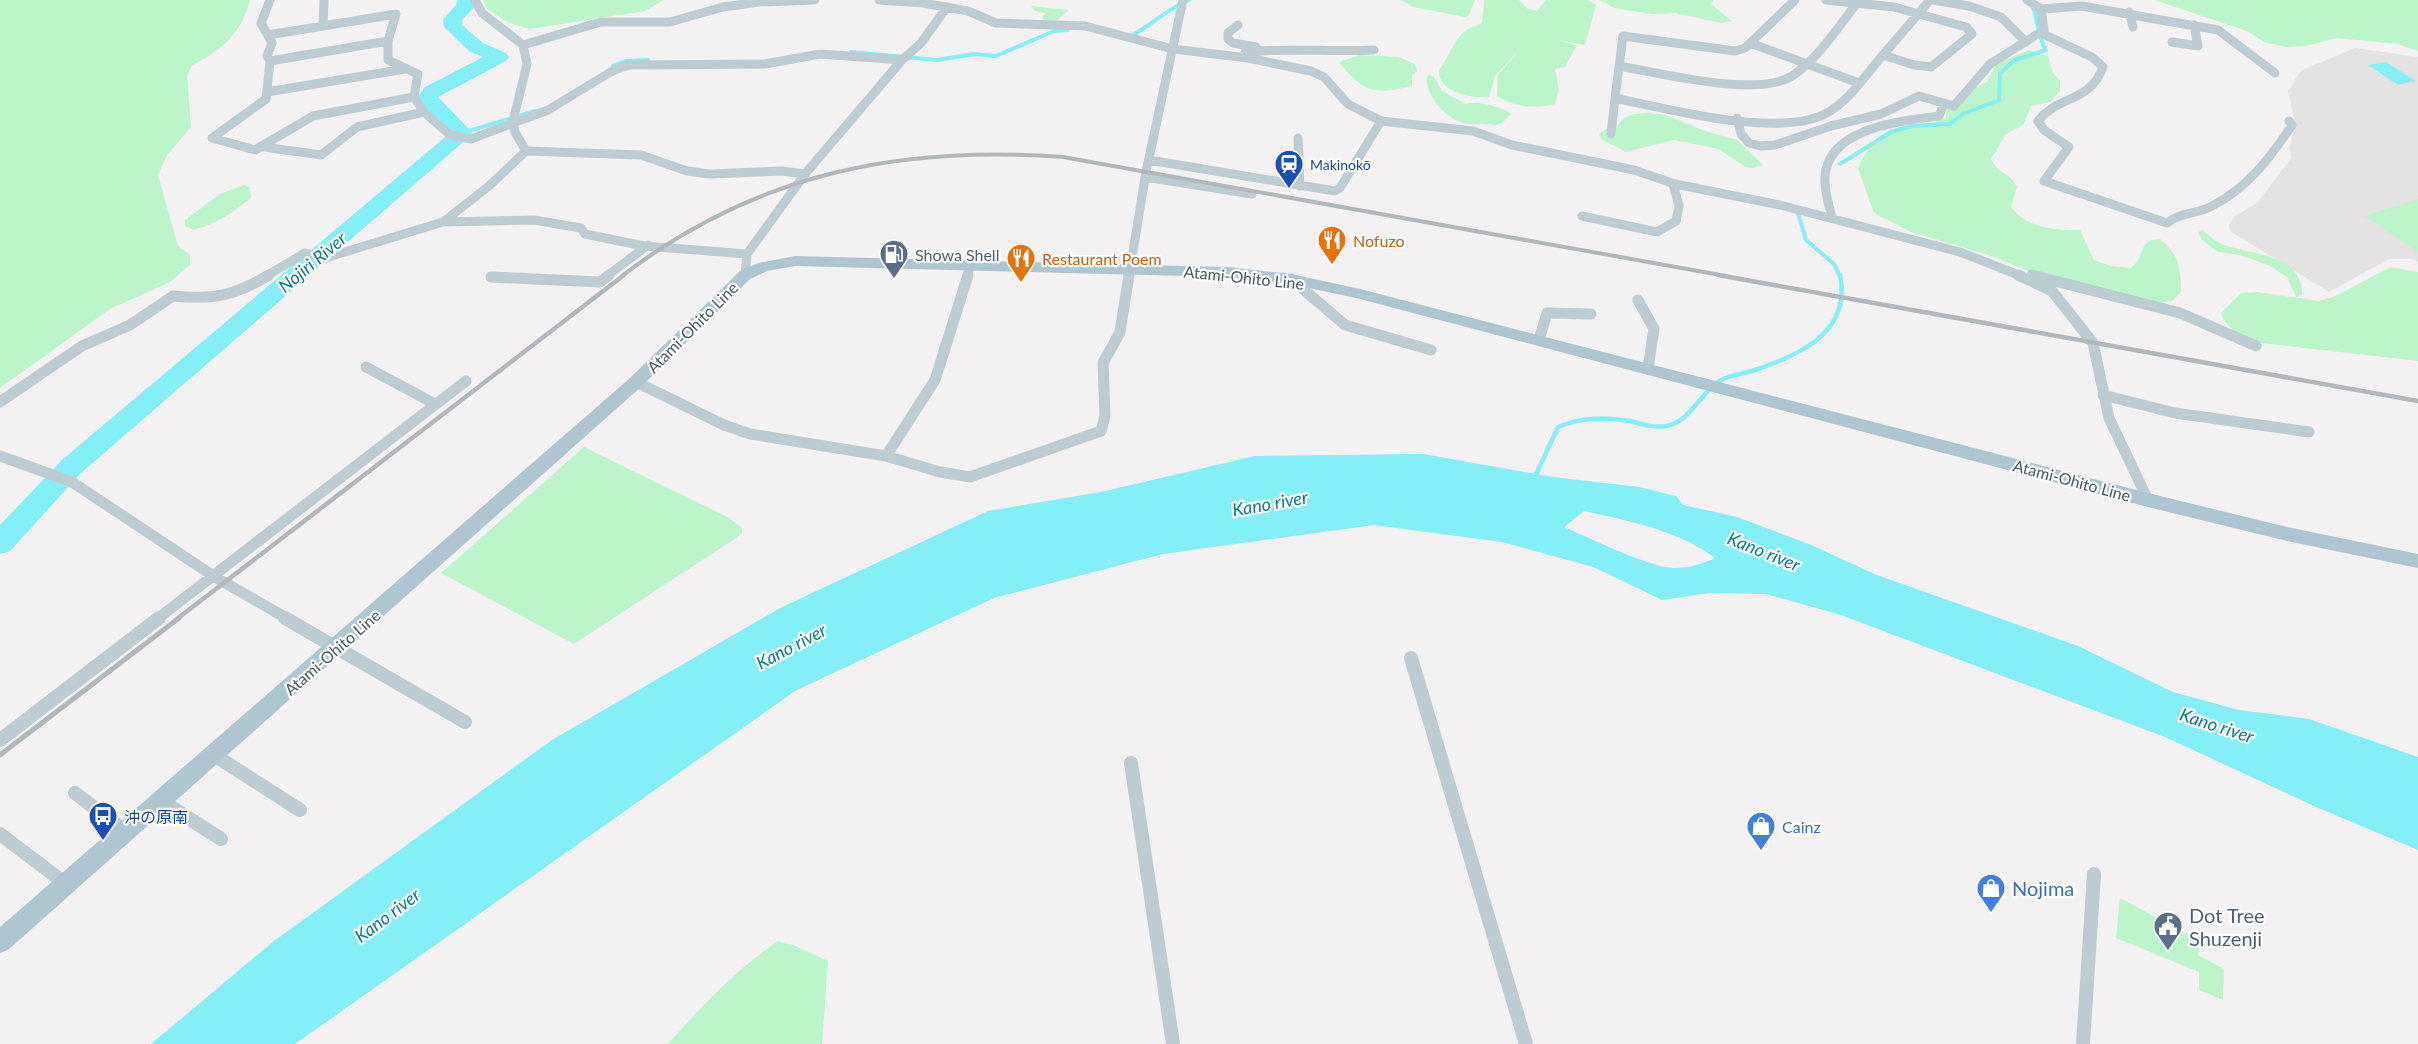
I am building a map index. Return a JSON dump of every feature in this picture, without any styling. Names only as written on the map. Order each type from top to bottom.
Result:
[{"type":"main road","name":"Atami-Ohito Line","points":[[0,942],[338,648],[636,382],[745,275],[763,267],[795,261],[1227,272],[1291,279],[1360,294],[1648,368],[2148,500],[2287,534],[2418,561]]},
{"type":"street","points":[[270,0],[261,23],[272,43],[267,56],[270,61],[267,92],[261,104],[212,138],[250,150],[264,147],[321,154],[357,127],[424,112]]},
{"type":"street","points":[[323,25],[324,0]]},
{"type":"street","points":[[475,0],[482,13],[523,45],[527,64],[514,117],[515,132],[526,152]]},
{"type":"street","points":[[523,45],[601,22],[620,20],[670,22],[723,7],[759,2],[786,3],[815,0]]},
{"type":"street","points":[[879,0],[969,11],[996,23],[1085,26],[1173,49],[1248,58],[1317,73],[1347,104],[1381,121],[1473,131],[1512,146],[1634,170],[1673,184],[1780,205],[1832,218],[1960,252],[2005,269],[2045,288],[2058,297],[2093,343],[2110,420],[2148,500]]},
{"type":"street","points":[[636,382],[724,425],[750,434],[886,456],[940,472],[970,477],[1101,431],[1105,416],[1103,363],[1120,332],[1149,160],[1183,0]]},
{"type":"street","points":[[1611,134],[1623,36],[1724,52],[1735,51],[1750,44],[1796,0]]},
{"type":"street","points":[[1826,0],[1887,6],[1918,13],[1966,27],[1972,34],[1931,67],[1914,65],[1883,55]]},
{"type":"street","points":[[1615,98],[1781,124],[1812,120],[1827,113],[1932,0],[1969,6],[2001,17],[2009,21],[2026,42]]},
{"type":"street","points":[[2027,0],[2041,9],[2082,6],[2129,12],[2222,32],[2275,73]]},
{"type":"street","points":[[1619,66],[1736,85],[1761,86],[1785,80],[1804,63],[1857,3]]},
{"type":"street","points":[[745,275],[747,254],[805,174],[905,58],[921,43],[947,7]]},
{"type":"street","points":[[1737,118],[1738,132],[1749,142],[1772,147],[1828,126],[1881,114],[1917,96],[1954,106],[1990,63],[2044,30],[2041,9]]},
{"type":"street","points":[[2129,12],[2133,27]]},
{"type":"street","points":[[268,35],[396,14],[388,41],[388,60],[418,74],[414,97],[424,112],[452,136],[466,138],[514,117],[548,110],[614,70],[629,65],[765,64],[820,54],[905,58]]},
{"type":"street","points":[[1238,25],[1228,33],[1230,41],[1275,51]]},
{"type":"street","points":[[2172,42],[2198,46],[2194,25]]},
{"type":"street","points":[[2041,33],[2092,57],[2103,67],[2088,91],[2046,112],[2038,121],[2046,132],[2066,142],[2069,147],[2044,181],[2056,186],[2079,191],[2167,223],[2177,215],[2200,212],[2244,188],[2292,125],[2289,121]]},
{"type":"street","points":[[270,61],[388,41]]},
{"type":"street","points":[[1750,44],[1856,82]]},
{"type":"street","points":[[1223,56],[1292,48],[1321,52],[1374,50]]},
{"type":"street","points":[[267,92],[409,69]]},
{"type":"street","points":[[264,147],[313,116],[414,97]]},
{"type":"street","points":[[1832,218],[1826,192],[1826,174],[1828,163],[1835,152],[1885,123],[1939,116],[1944,110],[1944,105]]},
{"type":"street","points":[[1149,160],[1330,191],[1340,188],[1381,121]]},
{"type":"street","points":[[1298,138],[1300,186]]},
{"type":"street","points":[[444,222],[489,186],[526,152],[641,155],[687,171],[710,174],[763,171],[805,174]]},
{"type":"street","points":[[1146,177],[1252,194]]},
{"type":"street","points":[[1582,216],[1657,232],[1676,221],[1679,206],[1673,184]]},
{"type":"street","points":[[0,402],[82,346],[130,326],[173,296],[201,299],[226,296],[247,288],[291,260],[308,254],[326,258],[444,222],[534,220],[581,228],[585,234],[593,237],[648,245],[747,254]]},
{"type":"street","points":[[491,277],[600,282],[648,245]]},
{"type":"street","points":[[886,456],[935,380],[971,265]]},
{"type":"street","points":[[2005,269],[2180,313],[2256,346]]},
{"type":"street","points":[[1291,279],[1345,325],[1431,350]]},
{"type":"street","points":[[1638,300],[1654,329],[1648,368]]},
{"type":"street","points":[[1539,340],[1547,313],[1591,314]]},
{"type":"street","points":[[366,367],[435,404]]},
{"type":"street","points":[[0,740],[215,577],[466,381]]},
{"type":"street","points":[[2103,395],[2175,413],[2309,432]]},
{"type":"street","points":[[0,456],[67,479],[215,577],[465,722]]},
{"type":"street","points":[[1411,658],[1526,1044]]},
{"type":"street","points":[[214,755],[300,810]]},
{"type":"street","points":[[1131,763],[1173,1044]]},
{"type":"street","points":[[75,793],[126,832]]},
{"type":"street","points":[[162,801],[221,839]]},
{"type":"street","points":[[0,834],[66,884]]},
{"type":"street","points":[[2082,1044],[2094,874]]},
{"type":"shaded area","points":[[2355,48],[2418,57],[2418,262],[2413,259],[2389,259],[2329,292],[2230,231],[2229,225],[2235,216],[2258,202],[2292,157],[2289,149],[2295,124],[2288,91],[2296,78],[2302,70]]},
{"type":"green space","points":[[0,0],[250,0],[242,22],[229,40],[212,54],[192,65],[187,77],[191,127],[167,155],[158,175],[178,246],[190,255],[190,265],[170,282],[110,309],[0,388]]},
{"type":"green space","points":[[484,0],[664,0],[645,11],[529,29],[507,22],[486,8]]},
{"type":"green space","points":[[1401,0],[1475,0],[1469,15],[1465,17],[1413,7]]},
{"type":"green space","points":[[1484,0],[1519,0],[1528,9],[1537,11],[1546,0],[1588,0],[1596,5],[1585,45],[1556,40],[1577,45],[1565,67],[1555,69],[1559,90],[1555,104],[1525,106],[1510,103],[1497,96],[1498,75],[1521,48],[1495,76],[1489,97],[1466,95],[1444,84],[1439,70],[1460,36],[1482,23]]},
{"type":"green space","points":[[1600,0],[1714,0],[1711,4],[1732,21],[1721,23],[1675,13],[1652,14],[1614,8]]},
{"type":"green space","points":[[2154,0],[2418,0],[2418,51],[2398,44],[2337,38],[2305,46],[2286,47],[2264,42],[2247,31]]},
{"type":"green space","points":[[1031,6],[1069,10],[1056,21],[1044,21],[1042,18],[1046,13],[1035,11]]},
{"type":"green space","points":[[2029,50],[2048,56],[2053,73],[2060,81],[2060,91],[2050,102],[2031,106],[2023,125],[2006,134],[1991,159],[2017,187],[2011,206],[2032,224],[2051,229],[2080,230],[2094,260],[2111,266],[2131,268],[2148,242],[2160,239],[2171,250],[2178,262],[2181,292],[2172,301],[2152,303],[2036,274],[1986,254],[1911,232],[1874,213],[1858,168],[1875,141],[1897,128],[1943,119],[1956,98],[1987,82],[1996,64]]},
{"type":"green space","points":[[1361,55],[1398,57],[1415,64],[1417,71],[1412,76],[1412,86],[1379,91],[1363,86],[1339,62]]},
{"type":"green space","points":[[1427,76],[1434,77],[1442,91],[1466,104],[1489,105],[1511,114],[1502,123],[1496,125],[1458,121],[1446,114],[1436,103],[1427,83]]},
{"type":"green space","points":[[1649,113],[1666,115],[1705,131],[1737,140],[1763,165],[1753,168],[1745,167],[1719,149],[1674,140],[1626,152],[1601,139],[1599,134],[1606,129],[1617,128],[1626,117]]},
{"type":"green space","points":[[244,185],[250,187],[251,198],[231,213],[201,228],[193,230],[185,226],[185,220],[220,194]]},
{"type":"green space","points":[[2418,199],[2418,252],[2365,216]]},
{"type":"green space","points":[[2202,230],[2221,244],[2284,263],[2294,271],[2300,281],[2302,295],[2296,297],[2287,277],[2270,266],[2240,255],[2218,252],[2202,240],[2198,232]]},
{"type":"green space","points":[[2390,267],[2418,272],[2418,361],[2262,343],[2233,330],[2221,313],[2241,293],[2256,292],[2319,301],[2336,296]]},
{"type":"green space","points":[[584,447],[729,518],[742,528],[742,533],[574,644],[441,573]]},
{"type":"green space","points":[[2120,898],[2200,941],[2198,955],[2224,969],[2223,1000],[2199,990],[2199,972],[2116,938]]},
{"type":"green space","points":[[778,941],[793,945],[828,961],[822,1044],[668,1044],[733,976]]},
{"type":"water","points":[[2386,62],[2416,81],[2398,85],[2368,65]]},
{"type":"water","name":"Kano river","points":[[1423,454],[1553,477],[1639,487],[1676,496],[1683,505],[1737,517],[1809,544],[1877,575],[2078,646],[2173,692],[2239,710],[2309,719],[2418,757],[2418,850],[2314,806],[2165,737],[1841,615],[1766,594],[1709,593],[1662,600],[1593,567],[1502,542],[1374,525],[1163,554],[994,598],[795,691],[295,1044],[151,1044],[274,941],[552,740],[780,608],[988,511],[1101,492],[1255,456]],"holes":[[[1584,511],[1669,533],[1715,558],[1700,564],[1674,568],[1650,563],[1564,527]]]},
{"type":"waterway","name":"Nojiri River","points":[[0,543],[72,466],[462,133],[427,98],[432,91],[499,57],[476,47],[453,27],[452,19],[465,7],[466,0]]},
{"type":"waterway","points":[[1131,36],[1189,0]]},
{"type":"waterway","points":[[1840,164],[1891,132],[1912,126],[1950,124],[1963,114],[1999,100],[2000,73],[2015,60],[2046,50],[2033,7]]},
{"type":"waterway","points":[[851,52],[937,60],[974,54],[996,56],[1054,31],[1067,30]]},
{"type":"waterway","points":[[613,66],[627,61],[648,60]]},
{"type":"waterway","points":[[462,133],[535,111]]},
{"type":"waterway","points":[[1798,213],[1806,240],[1834,264],[1840,276]]},
{"type":"waterway","points":[[1534,479],[1558,427],[1576,421],[1593,419],[1666,426],[1682,419],[1721,380],[1769,365],[1803,349],[1830,327],[1838,312],[1842,295],[1840,275]]},
{"type":"railway","points":[[622,276],[672,241],[724,213],[776,190],[831,174],[886,162],[943,156],[1002,154],[1063,157],[1726,276]]},
{"type":"railway","points":[[177,619],[624,275]]},
{"type":"railway","points":[[1718,275],[2418,401]]},
{"type":"railway","points":[[0,755],[179,618]]},
{"type":"place","name":"Makinokō","points":[[1289,190]]},
{"type":"place","name":"Nofuzo","points":[[1332,266]]},
{"type":"place","name":"Showa Shell","points":[[894,280]]},
{"type":"place","name":"Restaurant Poem","points":[[1021,284]]},
{"type":"place","name":"沖の原南","points":[[103,842]]},
{"type":"place","name":"Cainz","points":[[1761,852]]},
{"type":"place","name":"Nojima","points":[[1991,914]]},
{"type":"place","name":"Dot Tree Shuzenji","points":[[2168,952]]}]
